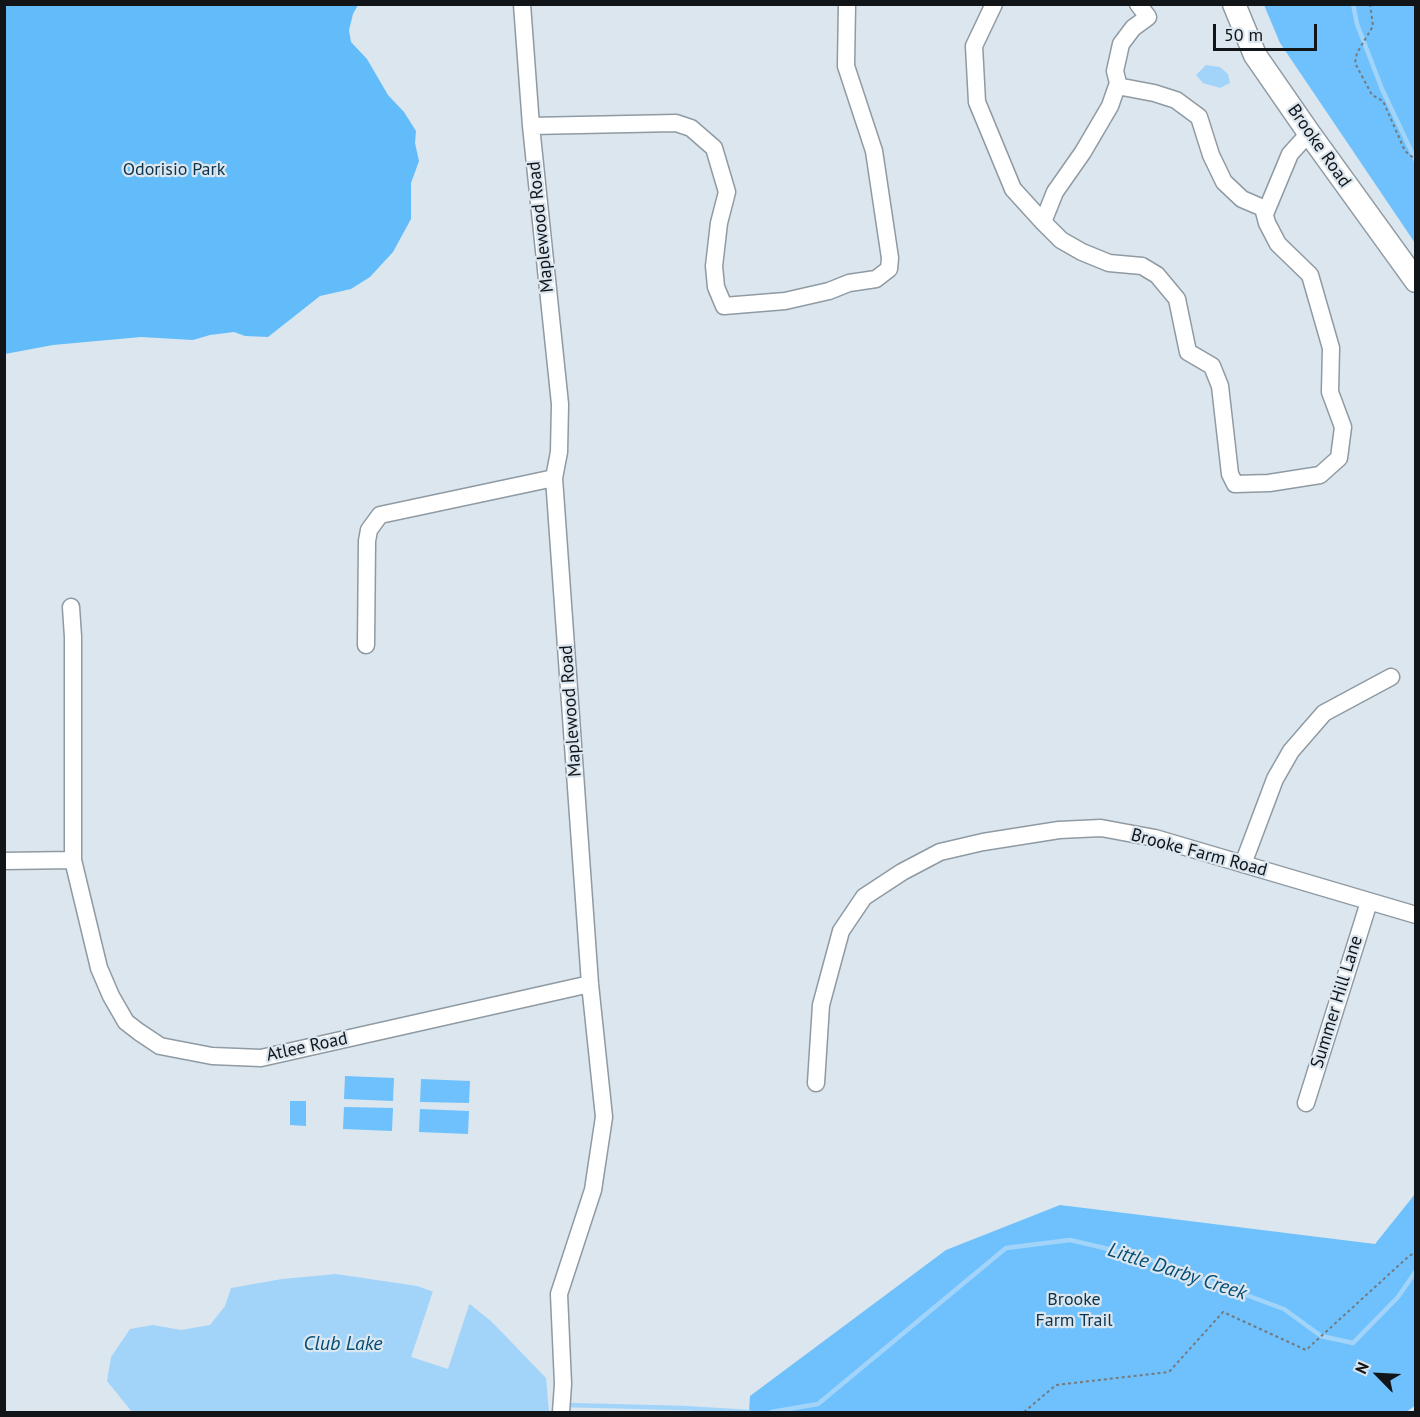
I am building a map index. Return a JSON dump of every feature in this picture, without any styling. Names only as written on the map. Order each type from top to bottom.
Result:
[{"type":"main road","name":"Brooke Road","points":[[1234,4],[1255,55],[1309,134],[1416,281]]},
{"type":"street","name":"Maplewood Road","points":[[522,4],[531,126],[560,404],[559,452],[554,478],[603,1117],[593,1190],[560,1294],[563,1384],[561,1413]]},
{"type":"street","points":[[531,126],[676,123],[691,128],[714,148],[727,192],[719,223],[714,266],[716,287],[724,306],[785,301],[829,291],[849,283],[876,279],[889,269],[890,258],[874,151],[846,66],[847,4]]},
{"type":"street","points":[[994,4],[974,46],[977,102],[1013,189],[1061,240],[1109,263],[1142,266],[1157,275],[1177,299],[1188,352],[1212,366],[1220,386],[1228,467],[1235,484],[1269,483],[1320,476],[1339,458],[1343,427],[1330,392],[1331,348],[1310,275],[1278,244],[1263,208],[1242,199],[1224,182],[1211,155],[1199,117],[1176,100],[1154,93],[1116,86]]},
{"type":"street","points":[[1043,222],[1055,192],[1083,152],[1110,106],[1118,83],[1115,71],[1121,44],[1133,28],[1148,17],[1138,4]]},
{"type":"street","points":[[1265,214],[1290,154],[1309,134]]},
{"type":"street","points":[[366,645],[367,541],[369,530],[380,515],[554,478]]},
{"type":"street","name":"Atlee Road","points":[[71,607],[73,860],[99,968],[126,1022],[160,1046],[212,1056],[261,1058],[591,984]]},
{"type":"street","points":[[1243,864],[1275,779],[1291,751],[1324,713],[1391,677]]},
{"type":"street","name":"Brooke Farm Road","points":[[816,1083],[821,1005],[841,931],[864,897],[902,872],[940,852],[983,842],[1059,830],[1101,828],[1155,838],[1416,915]]},
{"type":"street","points":[[4,861],[73,860]]},
{"type":"street","name":"Summer Hill Lane","points":[[1306,1102],[1369,902]]},
{"type":"path","points":[[1370,4],[1373,26],[1357,53],[1355,63],[1372,95],[1383,100],[1405,152],[1416,160]]},
{"type":"path","points":[[1024,1413],[1056,1385],[1169,1372],[1223,1312],[1306,1350],[1416,1252]]},
{"type":"green space","name":"Odorisio Park","points":[[5,4],[358,5],[349,30],[351,42],[367,59],[388,95],[404,112],[416,131],[415,143],[419,161],[411,183],[411,219],[393,252],[370,277],[351,289],[320,296],[268,337],[245,336],[234,332],[193,340],[141,337],[53,345],[5,354]]},
{"type":"green space","points":[[1264,5],[1415,5],[1415,243],[1280,43]]},
{"type":"green space","points":[[345,1076],[394,1078],[393,1101],[344,1099]]},
{"type":"green space","points":[[421,1079],[470,1081],[469,1103],[420,1102]]},
{"type":"green space","points":[[290,1101],[306,1101],[306,1126],[290,1125]]},
{"type":"green space","points":[[344,1107],[393,1108],[392,1131],[343,1129]]},
{"type":"green space","points":[[420,1109],[469,1111],[468,1134],[419,1132]]},
{"type":"green space","name":"Brooke Farm Trail","points":[[1415,1194],[1416,1405],[1406,1412],[749,1412],[750,1396],[946,1250],[1060,1205],[1375,1244]]},
{"type":"water","points":[[1206,65],[1220,67],[1228,74],[1230,83],[1220,88],[1203,83],[1196,75]]},
{"type":"water","name":"Club Lake","points":[[336,1274],[417,1286],[471,1305],[492,1322],[546,1378],[549,1412],[132,1412],[107,1381],[111,1357],[130,1329],[153,1325],[181,1330],[210,1325],[225,1306],[231,1288],[282,1279]]},
{"type":"pier","points":[[447,1257],[478,1269],[468,1301],[470,1302],[448,1369],[411,1357],[444,1259]]},
{"type":"waterway","points":[[1353,4],[1357,24],[1382,89],[1416,161]]},
{"type":"waterway","name":"Little Darby Creek","points":[[771,1412],[818,1404],[1006,1248],[1070,1240],[1143,1257],[1284,1309],[1321,1336],[1353,1343],[1398,1297],[1416,1271]]},
{"type":"waterway","name":"Little Darby Creek","points":[[566,1405],[749,1412]]}]
